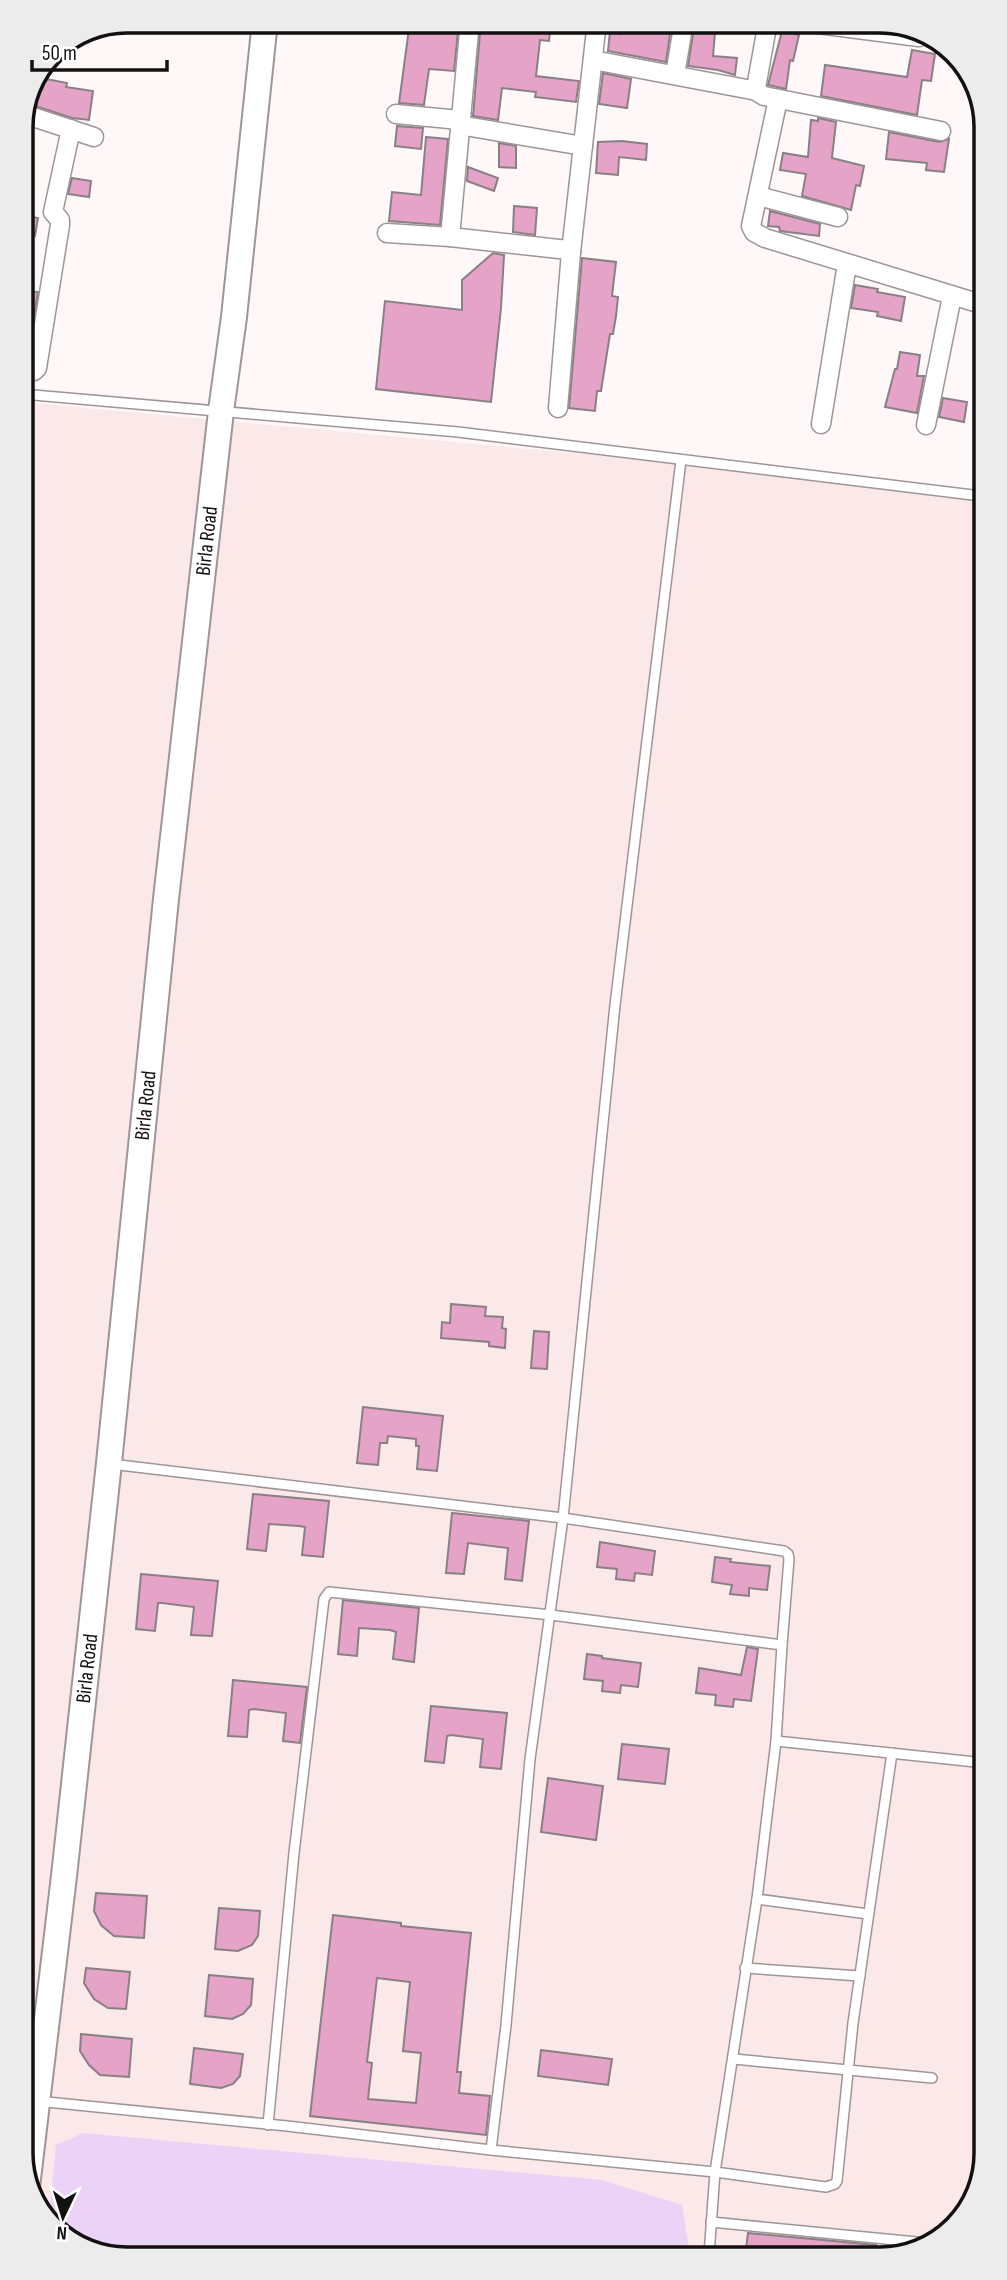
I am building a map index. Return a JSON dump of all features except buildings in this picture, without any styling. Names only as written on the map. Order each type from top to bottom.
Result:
[{"type":"street","name":"Birla Road","points":[[33,2093],[109,1464],[166,899],[234,317],[264,33]]},
{"type":"street","points":[[450,237],[469,33]]},
{"type":"street","points":[[558,408],[571,252],[596,33]]},
{"type":"street","points":[[675,75],[682,33]]},
{"type":"street","points":[[757,91],[766,33]]},
{"type":"street","points":[[593,60],[757,91],[764,96],[941,131]]},
{"type":"street","points":[[778,99],[751,226],[757,235],[974,302]]},
{"type":"street","points":[[396,114],[460,122],[583,146]]},
{"type":"street","points":[[34,117],[94,137]]},
{"type":"street","points":[[33,371],[37,368],[60,225],[60,220],[53,213],[71,129]]},
{"type":"street","points":[[758,196],[838,217]]},
{"type":"street","points":[[387,233],[450,237],[571,252]]},
{"type":"street","points":[[821,424],[847,264]]},
{"type":"street","points":[[926,425],[952,296]]},
{"type":"lane","points":[[33,395],[458,432],[974,495]]},
{"type":"lane","points":[[491,2150],[506,2025],[530,1759],[564,1518],[615,1005],[681,460]]},
{"type":"lane","points":[[109,1464],[564,1518],[786,1552],[789,1559],[776,1741],[757,1899],[715,2172],[709,2247]]},
{"type":"lane","points":[[268,2125],[294,1853],[326,1595],[331,1591],[551,1615],[782,1645]]},
{"type":"lane","points":[[776,1741],[974,1762]]},
{"type":"lane","points":[[33,2101],[715,2172],[826,2187],[835,2184],[868,1914],[892,1753]]},
{"type":"lane","points":[[757,1899],[868,1914]]},
{"type":"lane","points":[[745,1968],[860,1976]]},
{"type":"lane","points":[[734,2059],[932,2078]]},
{"type":"lane","points":[[711,2222],[909,2242]]},
{"type":"shaded area","points":[[33,403],[974,490],[974,2153],[971,2177],[958,2205],[927,2234],[910,2242],[880,2247],[121,2247],[103,2244],[80,2234],[61,2219],[43,2194],[35,2171],[33,2153]]},
{"type":"shaded area","points":[[83,2133],[602,2180],[682,2205],[689,2247],[121,2247],[103,2244],[80,2234],[50,2206],[56,2145]]}]
